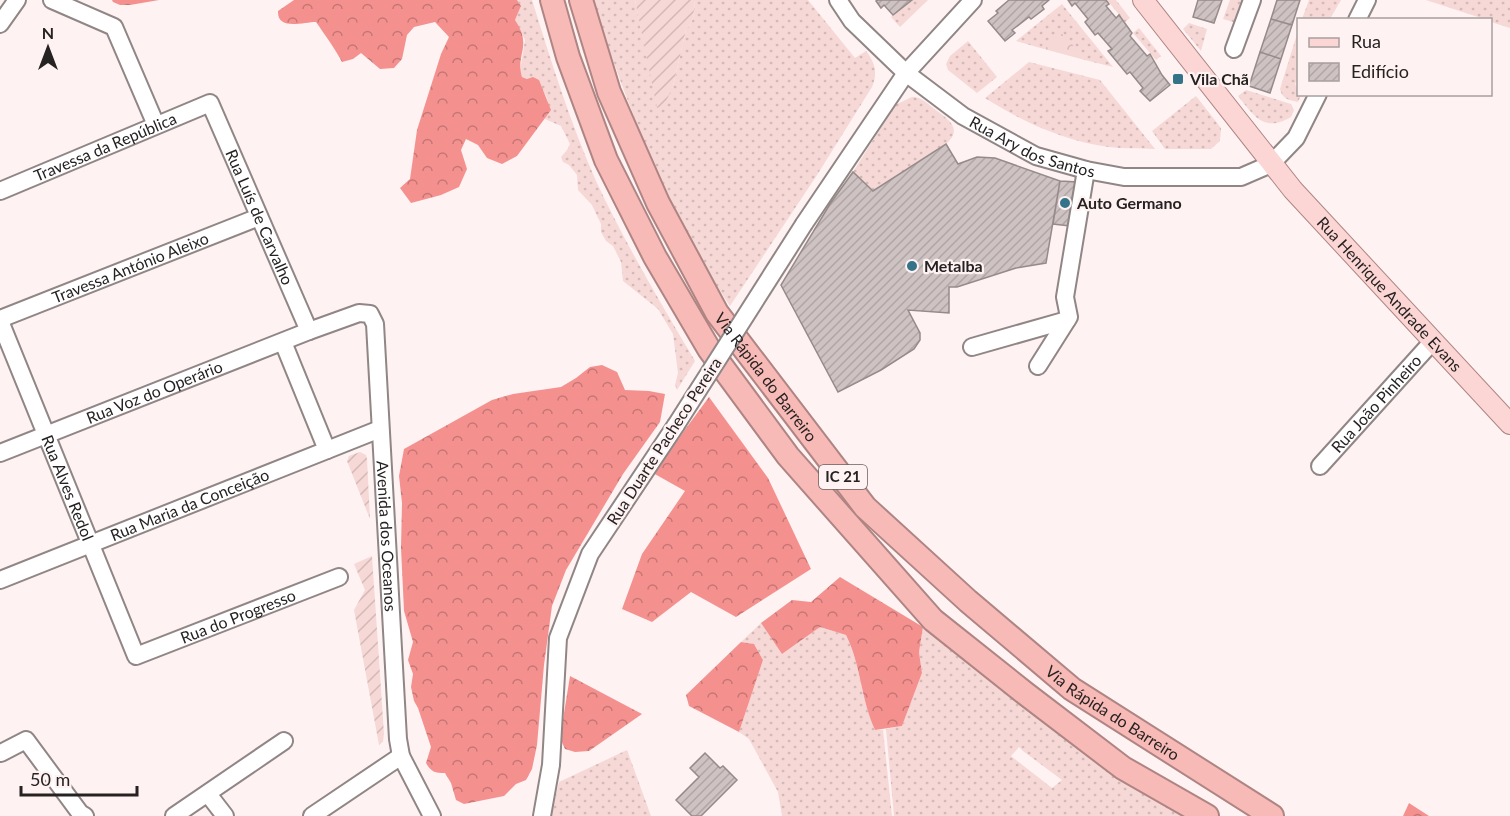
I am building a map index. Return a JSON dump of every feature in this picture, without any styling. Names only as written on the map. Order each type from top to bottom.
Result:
[{"type":"highway","name":"Via Rápida do Barreiro","points":[[552,0],[568,57],[606,160],[650,248],[709,349],[788,456],[933,620],[1123,768],[1207,816]]},
{"type":"highway","name":"Via Rápida do Barreiro","points":[[581,0],[609,92],[658,203],[717,313],[865,507],[968,601],[1072,689],[1272,816]]},
{"type":"main road","name":"Rua Henrique Andrade Evans","points":[[1143,0],[1271,164],[1510,424]]},
{"type":"street","points":[[0,24],[16,0]]},
{"type":"street","points":[[52,0],[114,27],[156,125]]},
{"type":"street","name":"Rua Ary dos Santos","points":[[838,0],[852,21],[906,73],[963,116],[1036,156],[1086,170],[1124,177],[1241,177],[1271,164]]},
{"type":"street","name":"Rua Duarte Pacheco Pereira","points":[[542,816],[551,765],[558,638],[590,554],[676,425],[804,224],[906,73],[973,0]]},
{"type":"street","points":[[1234,49],[1252,0]]},
{"type":"street","points":[[1358,18],[1367,0]]},
{"type":"street","points":[[1271,164],[1296,138],[1317,96]]},
{"type":"street","name":"Travessa da República","points":[[0,191],[210,103]]},
{"type":"street","name":"Rua Luís de Carvalho","points":[[210,103],[309,331]]},
{"type":"street","points":[[1038,366],[1069,317],[1065,297],[1086,170]]},
{"type":"street","name":"Travessa António Aleixo","points":[[0,320],[260,217]]},
{"type":"street","name":"Avenida dos Oceanos","points":[[309,331],[359,313],[370,314],[375,324],[396,705],[401,756],[432,816]]},
{"type":"street","name":"Rua Alves Redol","points":[[0,320],[136,656]]},
{"type":"street","points":[[972,346],[1066,320]]},
{"type":"street","name":"Rua Voz do Operário","points":[[0,453],[309,331]]},
{"type":"street","name":"Rua João Pinheiro","points":[[1320,466],[1433,341]]},
{"type":"street","points":[[283,342],[327,450]]},
{"type":"street","name":"Rua Maria da Conceição","points":[[0,580],[380,429]]},
{"type":"street","name":"Rua do Progresso","points":[[136,656],[339,577]]},
{"type":"street","points":[[1,753],[26,740],[80,813],[85,816]]},
{"type":"street","points":[[174,816],[284,741]]},
{"type":"street","points":[[312,816],[401,756]]},
{"type":"street","points":[[208,794],[225,816]]},
{"type":"green space","points":[[112,0],[159,0],[120,5]]},
{"type":"green space","points":[[294,0],[517,0],[521,6],[515,20],[523,37],[520,62],[522,77],[527,79],[533,77],[539,80],[551,110],[517,156],[502,164],[487,158],[478,145],[466,139],[461,150],[467,169],[459,187],[441,195],[411,203],[400,188],[410,179],[417,130],[441,54],[449,37],[435,22],[414,27],[407,35],[402,59],[394,68],[380,69],[361,53],[353,59],[342,62],[316,22],[292,24],[282,21],[278,11]]},
{"type":"green space","points":[[517,0],[532,0],[569,114],[596,181],[631,250],[695,361],[677,390],[675,385],[678,373],[673,334],[658,309],[623,281],[621,262],[613,246],[606,241],[601,232],[601,224],[592,205],[578,190],[577,175],[569,165],[563,162],[561,157],[570,144],[561,126],[545,119],[548,104],[543,91],[535,83],[522,77],[520,71],[525,40],[515,20],[521,6]]},
{"type":"green space","points":[[592,0],[635,0],[658,108],[673,86],[686,30],[693,19],[695,0],[808,0],[855,58],[866,51],[872,60],[875,72],[872,87],[730,306],[687,233],[651,158]]},
{"type":"green space","points":[[635,0],[695,0],[693,19],[686,30],[673,86],[664,106],[657,108]]},
{"type":"green space","points":[[912,0],[928,0],[900,27],[891,17]]},
{"type":"green space","points":[[1107,0],[1116,0],[1130,18],[1125,22]]},
{"type":"green space","points":[[1230,0],[1243,0],[1236,23],[1223,19]]},
{"type":"green space","points":[[1309,0],[1341,0],[1331,18],[1302,18]]},
{"type":"green space","points":[[1426,0],[1510,0],[1510,28],[1492,22],[1492,18],[1481,18]]},
{"type":"green space","points":[[1062,4],[1113,67],[1085,60],[1063,34],[1044,49],[1016,41]]},
{"type":"green space","points":[[1189,23],[1207,29],[1201,51],[1183,29]]},
{"type":"green space","points":[[1139,28],[1161,56],[1156,60],[1133,33]]},
{"type":"green space","points":[[1063,33],[1085,60],[1044,49]]},
{"type":"green space","points":[[1297,34],[1297,80],[1295,84],[1297,96],[1301,96],[1298,102],[1284,97],[1280,89]]},
{"type":"green space","points":[[968,41],[997,77],[977,93],[948,70],[946,64],[950,56]]},
{"type":"green space","points":[[1029,62],[1100,80],[1155,149],[1109,147],[1076,140],[1044,129],[985,98]]},
{"type":"green space","points":[[1246,90],[1291,104],[1294,110],[1291,117],[1274,123],[1260,120],[1238,96]]},
{"type":"green space","points":[[1196,96],[1221,128],[1220,141],[1211,149],[1165,149],[1152,131]]},
{"type":"green space","points":[[912,97],[922,100],[946,118],[954,129],[951,139],[873,191],[853,172],[895,105]]},
{"type":"green space","points":[[602,365],[617,372],[625,390],[665,394],[660,422],[623,474],[566,570],[552,606],[537,745],[532,769],[526,780],[516,784],[504,796],[464,804],[456,800],[445,773],[434,771],[426,763],[431,747],[411,687],[413,674],[408,660],[413,642],[404,611],[401,548],[402,503],[399,476],[404,449],[492,400],[513,394],[561,387],[590,367]]},
{"type":"green space","points":[[709,397],[768,478],[811,569],[736,617],[691,592],[652,622],[622,609],[642,554],[685,491],[653,473]]},
{"type":"green space","points":[[360,452],[366,455],[367,459],[370,519],[347,461],[349,456]]},
{"type":"green space","points":[[372,556],[384,734],[383,741],[379,745],[354,610],[365,590],[354,564]]},
{"type":"green space","points":[[840,577],[923,627],[919,652],[922,673],[902,726],[875,730],[870,719],[855,658],[846,635],[820,627],[782,654],[761,623],[792,600],[811,602]]},
{"type":"green space","points":[[761,623],[782,654],[820,627],[846,635],[855,659],[870,718],[875,730],[883,730],[892,816],[782,816],[778,792],[749,739],[739,732],[763,660],[754,644],[741,642]]},
{"type":"green space","points":[[923,627],[1018,704],[1186,816],[894,816],[886,729],[902,726],[922,673],[919,652]],"holes":[[[1019,747],[1062,780],[1052,788],[1011,756]]]},
{"type":"green space","points":[[741,642],[754,644],[763,660],[739,732],[689,706],[686,695]]},
{"type":"green space","points":[[570,676],[642,714],[589,751],[575,752],[565,749],[560,738]]},
{"type":"green space","points":[[627,750],[651,816],[551,816],[559,782]]},
{"type":"green space","points":[[1409,803],[1429,816],[1403,816]]},
{"type":"building","points":[[912,0],[893,15],[884,5],[881,8],[876,1]]},
{"type":"building","points":[[1009,0],[1049,0],[1042,6],[1044,9],[1012,30],[1015,33],[1005,41],[988,21]]},
{"type":"building","points":[[1068,0],[1106,0],[1109,4],[1106,6],[1116,18],[1119,15],[1132,33],[1130,36],[1147,56],[1150,54],[1170,85],[1150,101],[1140,91],[1143,88],[1130,72],[1127,74],[1108,51],[1112,49],[1098,33],[1095,35],[1085,22],[1088,19],[1075,3],[1072,6]]},
{"type":"building","points":[[1198,0],[1222,0],[1214,23],[1193,17]]},
{"type":"building","points":[[1277,0],[1300,0],[1292,25],[1271,19]]},
{"type":"building","points":[[1271,19],[1292,25],[1281,59],[1260,52]]},
{"type":"building","points":[[1260,52],[1281,59],[1270,93],[1249,86]]},
{"type":"building","name":"Metalba","points":[[946,144],[958,164],[977,157],[995,158],[1060,181],[1046,263],[1016,268],[957,287],[949,287],[949,313],[908,310],[920,333],[920,340],[914,349],[881,370],[838,392],[781,285],[830,204],[853,172],[873,191]]},
{"type":"building","name":"Auto Germano","points":[[1060,181],[1078,182],[1070,226],[1053,224]]},
{"type":"building","points":[[705,753],[737,780],[701,816],[692,816],[676,800],[699,777],[690,768]]},
{"type":"place","name":"Vila Chã","points":[[1178,79]]},
{"type":"place","name":"Auto Germano","points":[[1065,203]]},
{"type":"place","name":"Metalba","points":[[912,266]]}]
